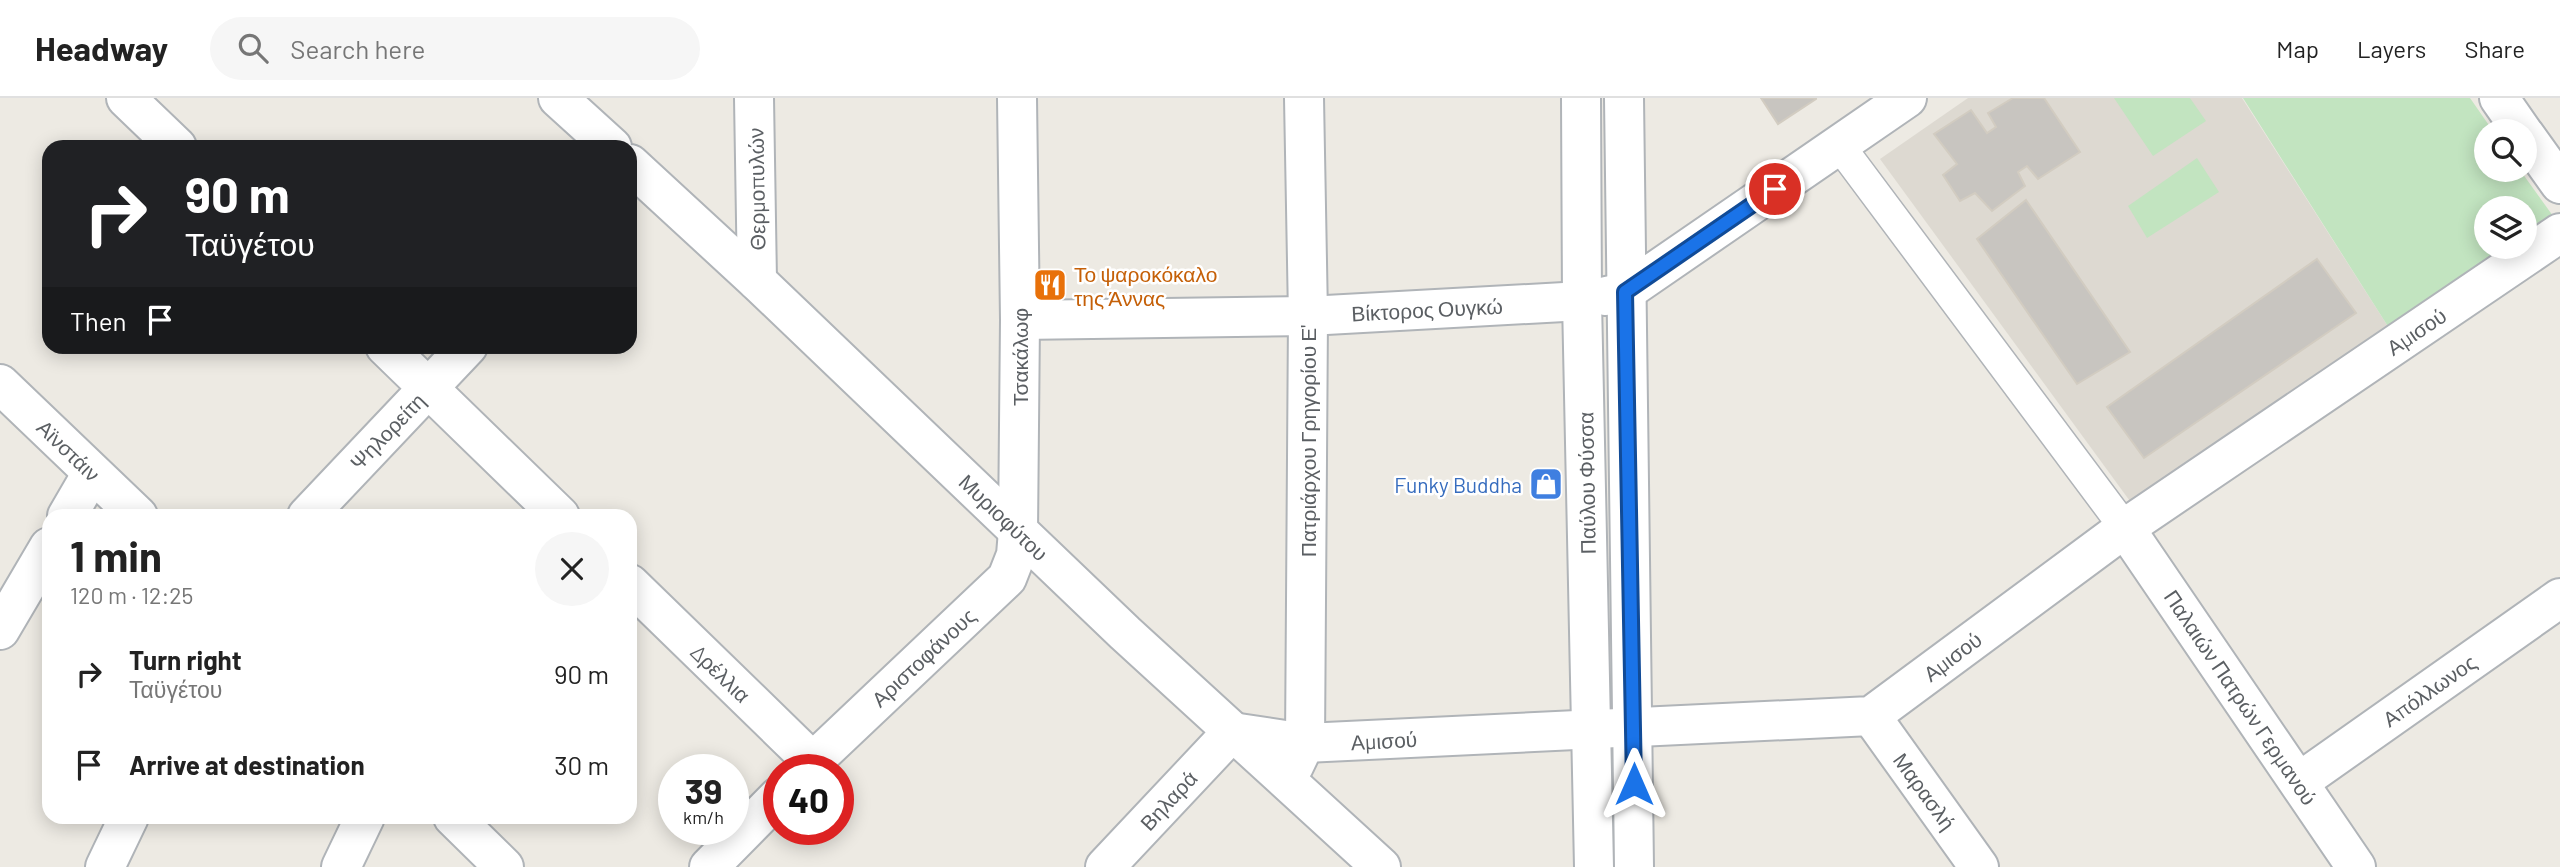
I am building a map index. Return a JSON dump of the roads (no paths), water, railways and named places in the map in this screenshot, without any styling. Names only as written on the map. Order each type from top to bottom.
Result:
[{"type":"street","points":[[126,98],[170,140]]},
{"type":"street","name":"Μυριοφύτου","points":[[558,98],[602,140]]},
{"type":"street","name":"Θερμοπυλών","points":[[754,98],[757,281]]},
{"type":"street","name":"Τσακάλωφ","points":[[1017,98],[1020,320],[1018,531]]},
{"type":"street","name":"Πατριάρχου Γρηγορίου Ε'","points":[[1286,780],[1305,743],[1308,316],[1304,98]]},
{"type":"street","name":"Παύλου Φύσσα","points":[[1581,98],[1582,301],[1594,867]]},
{"type":"street","name":"Παύλου Φύσσα","points":[[1624,98],[1634,867]]},
{"type":"street","points":[[1625,292],[1907,98]]},
{"type":"street","points":[[2499,98],[2514,119]]},
{"type":"street","points":[[1839,145],[2125,528]]},
{"type":"street","points":[[2537,151],[2560,184]]},
{"type":"street","name":"Μυριοφύτου","points":[[637,173],[757,281],[1232,733],[1381,867]]},
{"type":"street","name":"Αμισού","points":[[1232,733],[1305,743],[1871,716],[2125,528],[2560,233]]},
{"type":"street","name":"Βίκτορος Ουγκώ","points":[[1020,320],[1308,316],[1582,301],[1625,292]]},
{"type":"street","points":[[393,354],[553,509]]},
{"type":"street","name":"Ψηλορείτη","points":[[314,509],[460,354]]},
{"type":"street","name":"Αϊνστάιν","points":[[0,384],[131,509]]},
{"type":"street","points":[[71,509],[92,472]]},
{"type":"street","name":"Παλαιών Πατρών Γερμανού","points":[[2125,528],[2356,867]]},
{"type":"street","name":"Αριστοφάνους","points":[[821,754],[1007,578],[1016,555],[1018,531]]},
{"type":"street","points":[[0,630],[42,559]]},
{"type":"street","name":"Δρέλλια","points":[[637,591],[796,754]]},
{"type":"street","name":"Απόλλωνος","points":[[2299,782],[2560,598]]},
{"type":"street","name":"Μαρασλή","points":[[1871,716],[1979,867]]},
{"type":"street","name":"Βηλαρά","points":[[1105,867],[1232,733]]},
{"type":"street","points":[[709,867],[763,812]]},
{"type":"street","points":[[106,867],[127,824]]},
{"type":"street","points":[[341,867],[362,824]]},
{"type":"street","points":[[460,824],[504,867]]},
{"type":"place","name":"Το ψαροκόκαλο της Άννας","points":[[1050,285]]},
{"type":"place","name":"Funky Buddha","points":[[1546,484]]}]
